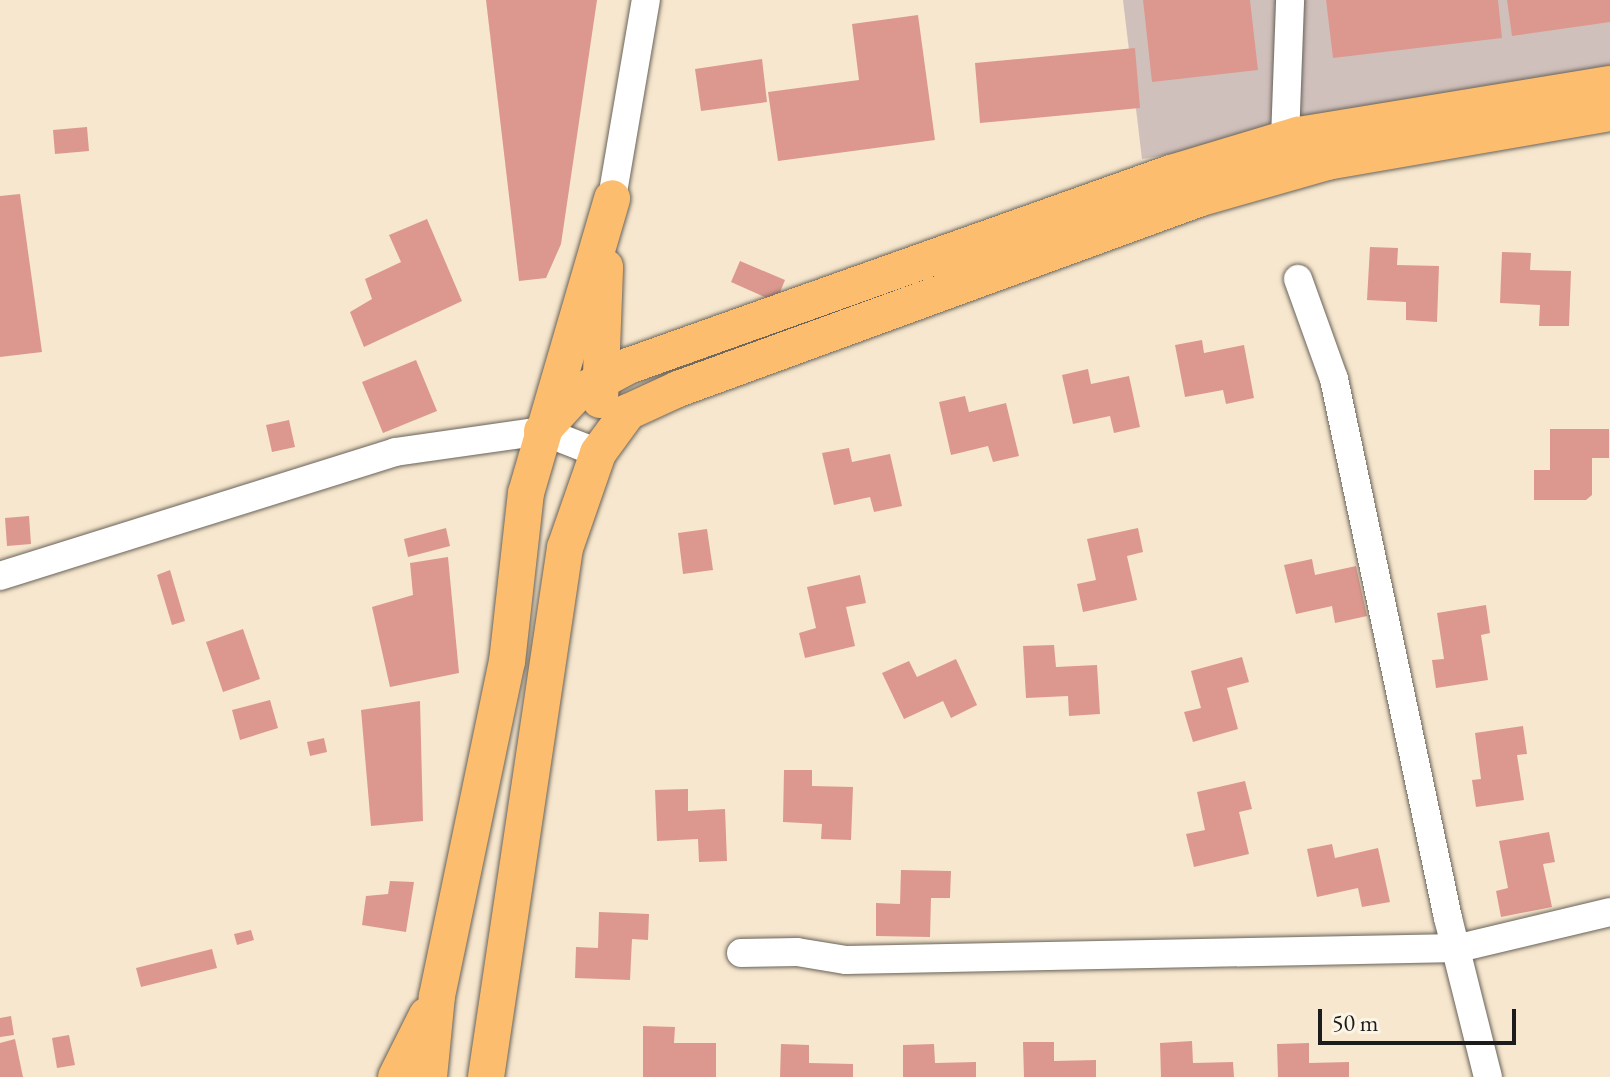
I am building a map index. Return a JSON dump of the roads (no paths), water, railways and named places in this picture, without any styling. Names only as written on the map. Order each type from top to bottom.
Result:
[{"type":"main road","points":[[542,431],[576,394],[601,377],[1171,173],[1285,139],[1610,84]]},
{"type":"main road","points":[[598,453],[628,412],[678,389],[1201,198],[1327,162],[1610,113]]},
{"type":"main road","points":[[486,1077],[565,548],[598,453],[612,198]]},
{"type":"main road","points":[[429,1077],[437,996],[507,662],[526,493],[612,198]]},
{"type":"main road","points":[[396,1077],[437,996]]},
{"type":"street","points":[[612,198],[646,0]]},
{"type":"street","points":[[1285,139],[1290,0]]},
{"type":"street","points":[[1298,279],[1334,379],[1448,918],[1459,948],[1488,1077]]},
{"type":"street","points":[[0,576],[395,452],[542,431],[598,453]]},
{"type":"street","points":[[741,953],[797,952],[846,960],[1459,948],[1610,912]]}]
